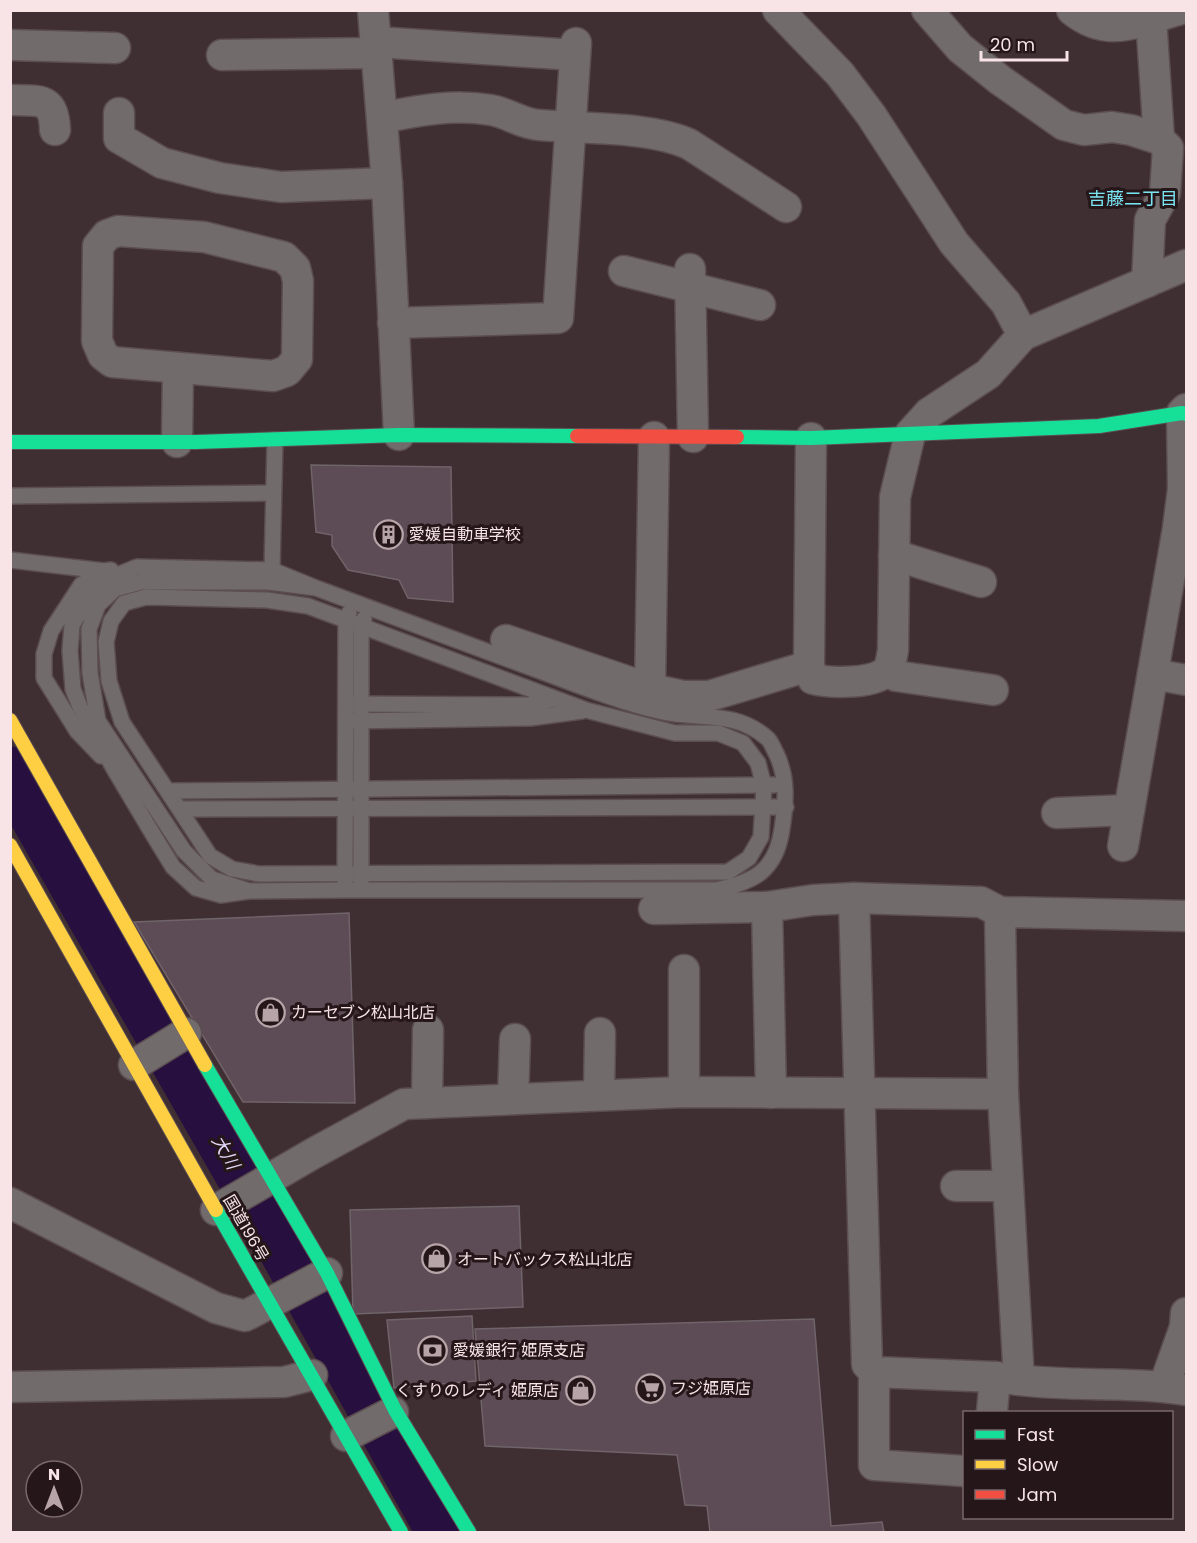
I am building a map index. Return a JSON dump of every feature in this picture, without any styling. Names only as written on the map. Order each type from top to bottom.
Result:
[{"type":"main road","points":[[10,442],[177,442],[399,435],[811,438],[1099,426],[1185,412]]},
{"type":"main road","points":[[10,720],[184,1035],[322,1276],[394,1411],[469,1533]]},
{"type":"main road","name":"国道196号","points":[[10,845],[143,1059],[280,1299],[312,1375],[354,1432],[401,1533]]},
{"type":"street","points":[[373,10],[387,183],[399,435]]},
{"type":"street","points":[[778,10],[846,82],[871,115],[954,243],[1006,303],[1023,335]]},
{"type":"street","points":[[927,10],[960,48],[1000,80],[1064,125],[1084,130],[1112,127],[1131,130],[1159,139],[1168,148],[1165,193],[1150,220],[1147,282]]},
{"type":"street","points":[[1072,10],[1084,20],[1099,26],[1119,27],[1164,14],[1159,139]]},
{"type":"street","points":[[10,45],[115,48]]},
{"type":"street","points":[[222,54],[376,47],[576,49],[558,318],[393,322]]},
{"type":"street","points":[[10,100],[40,101],[51,107],[55,130]]},
{"type":"street","points":[[382,118],[435,108],[474,108],[494,110],[536,125],[674,137],[768,180],[786,207]]},
{"type":"street","points":[[119,113],[119,138],[162,164],[220,178],[281,187],[387,183]]},
{"type":"street","points":[[118,231],[204,237],[284,257],[295,268],[298,281],[297,359],[287,371],[273,376],[178,368],[112,362],[103,355],[97,341],[98,246],[107,235],[118,231]]},
{"type":"street","points":[[811,438],[809,666],[813,679],[824,682],[871,680],[887,671],[893,650],[895,497],[910,434],[929,414],[987,374],[1023,335],[1186,265]]},
{"type":"street","points":[[624,271],[691,278],[760,304]]},
{"type":"street","points":[[691,278],[693,437]]},
{"type":"street","points":[[177,442],[178,368]]},
{"type":"street","points":[[1123,846],[1183,489],[1185,412]]},
{"type":"street","points":[[650,689],[654,437]]},
{"type":"street","points":[[894,555],[981,582]]},
{"type":"street","points":[[506,640],[650,689],[683,696],[709,696],[809,666]]},
{"type":"street","points":[[887,671],[896,676],[993,690]]},
{"type":"street","points":[[1153,674],[1186,680]]},
{"type":"street","points":[[1058,813],[1129,810]]},
{"type":"street","points":[[854,898],[867,1364],[874,1372],[874,1465],[963,1471]]},
{"type":"street","points":[[654,909],[768,907],[813,900],[854,898],[981,902],[1000,912],[1186,916]]},
{"type":"street","points":[[768,907],[771,1093]]},
{"type":"street","points":[[993,1411],[1007,1379],[1008,1186],[1003,1094],[1000,912]]},
{"type":"street","points":[[684,970],[684,1092]]},
{"type":"street","points":[[427,1103],[428,1030]]},
{"type":"street","points":[[599,1095],[600,1033]]},
{"type":"street","points":[[143,1059],[184,1035]]},
{"type":"street","points":[[513,1099],[515,1039]]},
{"type":"street","points":[[225,1204],[404,1104],[684,1092],[1003,1094]]},
{"type":"street","points":[[956,1186],[1008,1186]]},
{"type":"street","points":[[10,1203],[216,1308],[245,1316],[322,1276]]},
{"type":"street","points":[[874,1372],[1042,1383],[1175,1388],[1186,1313]]},
{"type":"street","points":[[10,1387],[284,1382],[312,1375]]},
{"type":"street","points":[[354,1432],[394,1411]]},
{"type":"lane","points":[[272,570],[275,440]]},
{"type":"lane","points":[[10,496],[273,493]]},
{"type":"lane","points":[[10,560],[104,571],[137,567],[272,570],[594,691],[678,715],[715,716],[738,720],[768,739],[782,765],[786,785],[786,807],[781,837],[767,870],[741,885],[716,890],[345,890],[249,891],[221,895],[196,888],[173,867],[114,769],[73,689],[70,651],[72,625],[87,601],[105,580],[137,567]]},
{"type":"lane","points":[[104,571],[81,585],[51,631],[44,654],[44,678],[76,731],[114,769]]},
{"type":"lane","points":[[249,891],[212,879],[184,851],[98,721],[90,672],[89,629],[98,605],[115,589],[141,582],[268,582],[316,588]]},
{"type":"lane","points":[[146,597],[267,600],[308,606],[346,620],[586,710],[675,733],[718,733],[743,743],[758,764],[764,786],[761,837],[749,858],[728,872],[259,874],[232,869],[210,856],[122,722],[109,681],[106,642],[111,621],[124,603],[146,597]]},
{"type":"lane","points":[[353,602],[346,620],[353,704],[353,872],[361,891]]},
{"type":"lane","points":[[353,704],[361,626],[369,608]]},
{"type":"lane","points":[[555,699],[564,680]]},
{"type":"lane","points":[[586,710],[594,691]]},
{"type":"lane","points":[[353,704],[528,705],[555,699]]},
{"type":"lane","points":[[353,721],[530,718],[586,710]]},
{"type":"lane","points":[[168,791],[786,785]]},
{"type":"lane","points":[[180,809],[786,807]]},
{"type":"lane","points":[[345,890],[353,872]]},
{"type":"building","name":"愛媛自動車学校","points":[[311,465],[451,467],[453,602],[408,598],[399,580],[348,570],[332,546],[332,535],[316,532]]},
{"type":"building","name":"カーセブン松山北店","points":[[349,913],[355,1103],[243,1102],[134,922]]},
{"type":"building","name":"オートバックス松山北店","points":[[519,1206],[523,1307],[353,1314],[350,1210]]},
{"type":"building","name":"愛媛銀行 姫原支店","points":[[472,1316],[476,1381],[394,1388],[387,1320]]},
{"type":"building","name":"フジ姫原店","points":[[814,1319],[831,1526],[882,1522],[884,1532],[710,1532],[707,1506],[685,1505],[677,1455],[485,1446],[475,1329]]},
{"type":"waterway","name":"大川","points":[[10,772],[283,1248],[442,1532]]},
{"type":"traffic: fast","points":[[737,437],[811,438],[1099,426],[1186,414]]},
{"type":"traffic: fast","points":[[10,442],[196,442],[399,435],[577,436]]},
{"type":"traffic: fast","points":[[205,1065],[327,1273],[395,1410],[469,1532]]},
{"type":"traffic: fast","points":[[216,1210],[401,1532]]},
{"type":"traffic: slow","points":[[10,720],[205,1065]]},
{"type":"traffic: slow","points":[[10,845],[216,1210]]},
{"type":"traffic: jam","points":[[577,436],[737,437]]},
{"type":"place","name":"愛媛自動車学校","points":[[388,534]]},
{"type":"place","name":"カーセブン松山北店","points":[[270,1012]]},
{"type":"place","name":"オートバックス松山北店","points":[[436,1259]]},
{"type":"place","name":"愛媛銀行 姫原支店","points":[[432,1350]]},
{"type":"place","name":"フジ姫原店","points":[[650,1388]]},
{"type":"place","name":"くすりのレディ 姫原店","points":[[580,1390]]},
{"type":"district","name":"吉藤二丁目","points":[[1133,198]]}]
